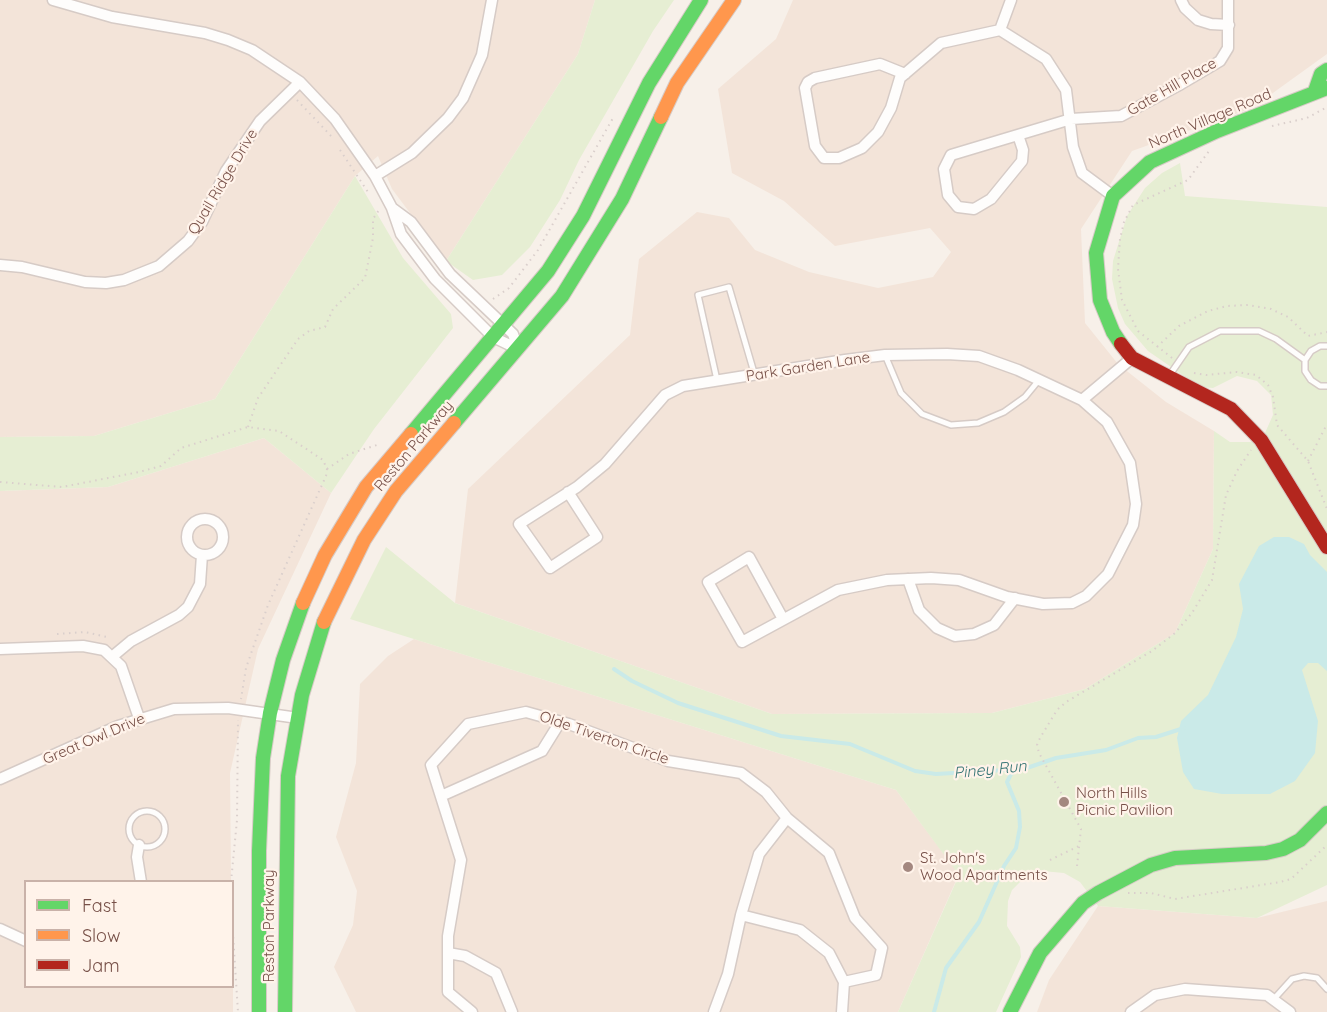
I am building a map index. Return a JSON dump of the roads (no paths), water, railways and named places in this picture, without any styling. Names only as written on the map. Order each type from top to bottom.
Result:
[{"type":"main road","name":"Reston Parkway","points":[[259,1012],[259,812],[270,714],[283,660],[306,593],[342,525],[382,466],[548,271],[583,216],[649,83],[701,0]]},
{"type":"main road","name":"Reston Parkway","points":[[285,1012],[286,805],[298,718],[321,630],[364,540],[396,491],[562,296],[607,226],[677,83],[734,0]]},
{"type":"main road","name":"North Village Road","points":[[1327,70],[1321,74],[1321,89],[1158,158],[1132,176],[1113,196],[1096,253],[1100,300],[1113,332],[1132,358],[1231,409],[1261,440],[1327,548]]},
{"type":"main road","points":[[1010,1012],[1040,953],[1083,903],[1098,893],[1151,865],[1175,858],[1266,853],[1283,849],[1300,840],[1327,813]]},
{"type":"street","points":[[53,0],[112,17],[205,33],[228,40],[252,50],[300,82],[335,119],[375,177],[392,208],[401,234],[412,251],[456,302],[493,338],[518,349]]},
{"type":"street","points":[[375,177],[412,153],[448,118],[463,98],[482,55],[492,0]]},
{"type":"street","points":[[1000,30],[1011,0]]},
{"type":"street","points":[[1181,0],[1185,8],[1198,20],[1211,24],[1229,25]]},
{"type":"street","name":"Gate Hill Place","points":[[1018,135],[1023,150],[1022,161],[991,199],[974,209],[958,207],[948,195],[944,169],[951,155],[1071,119],[1121,116],[1220,61],[1228,48],[1228,0]]},
{"type":"street","points":[[905,74],[880,64],[815,78],[808,82],[805,88],[814,146],[824,158],[839,158],[862,148],[878,132],[891,108],[900,78],[905,74],[940,43],[1000,30],[1046,59],[1066,90],[1071,119],[1072,147],[1082,173],[1113,196]]},
{"type":"street","name":"Quail Ridge Drive","points":[[0,265],[22,267],[85,282],[106,283],[124,280],[159,266],[188,241],[202,222],[240,147],[270,109],[300,82]]},
{"type":"street","points":[[392,208],[411,222],[450,274],[513,334],[518,349]]},
{"type":"street","name":"Park Garden Lane","points":[[568,492],[597,537],[550,568],[519,524],[568,492],[604,464],[665,394],[683,386],[885,355],[979,356],[1039,379],[1082,400],[1107,422],[1131,463],[1135,485],[1133,525],[1108,574],[1086,596],[1071,603],[1043,604],[1015,598],[959,580],[908,579],[838,590],[742,642],[708,582],[749,557],[783,619]]},
{"type":"street","points":[[1082,400],[1132,358]]},
{"type":"street","points":[[113,656],[131,641],[179,615],[188,607],[200,584],[202,555]]},
{"type":"street","points":[[908,579],[919,610],[937,628],[955,636],[974,634],[994,625],[1015,598]]},
{"type":"street","points":[[0,650],[83,645],[104,650],[113,656],[120,666],[139,718]]},
{"type":"street","name":"Great Owl Drive","points":[[0,779],[139,718],[192,707],[239,709],[298,718]]},
{"type":"street","name":"Olde Tiverton Circle","points":[[472,1012],[448,992],[448,936],[461,860],[431,765],[468,724],[526,712],[668,761],[741,773],[766,792],[787,818],[829,853],[855,918],[882,948],[876,975],[844,982]]},
{"type":"street","points":[[441,796],[542,751],[560,722]]},
{"type":"street","points":[[714,1012],[728,974],[741,915],[759,854],[787,818]]},
{"type":"street","points":[[139,845],[137,857],[141,880]]},
{"type":"street","points":[[741,915],[800,930],[829,953],[844,982],[842,1012]]},
{"type":"street","points":[[0,929],[24,940]]},
{"type":"street","points":[[448,953],[465,956],[496,973],[512,1012]]},
{"type":"street","points":[[1131,1012],[1155,995],[1185,989],[1267,996],[1290,1012]]},
{"type":"lane","points":[[717,382],[698,295],[729,287],[755,376]]},
{"type":"lane","points":[[1168,378],[1177,362],[1201,339],[1220,331],[1237,329],[1259,331],[1276,339],[1305,360]]},
{"type":"lane","points":[[1327,346],[1311,351],[1305,360],[1305,371],[1311,380],[1320,386],[1327,386]]},
{"type":"lane","points":[[885,355],[901,393],[922,414],[951,425],[978,423],[1004,412],[1024,397],[1039,379]]},
{"type":"lane","points":[[141,812],[156,813],[164,826],[164,834],[154,845],[139,845],[131,837],[130,823],[141,812]]},
{"type":"lane","points":[[1273,1000],[1292,979],[1305,976],[1317,978],[1327,989]]},
{"type":"water","points":[[1274,537],[1289,537],[1304,544],[1310,555],[1327,572],[1327,671],[1318,663],[1308,663],[1302,670],[1318,721],[1315,753],[1295,781],[1270,794],[1222,794],[1194,789],[1183,772],[1177,738],[1181,721],[1208,695],[1236,637],[1243,609],[1239,584],[1259,546]]},
{"type":"waterway","name":"Piney Run","points":[[614,669],[632,681],[678,703],[781,736],[850,744],[915,771],[936,774],[1024,769],[1056,758],[1106,750],[1138,738],[1156,737],[1184,728]]},
{"type":"waterway","points":[[934,1012],[946,968],[979,922],[1004,866],[1016,848],[1020,827],[1019,811],[1007,782],[1013,770]]},
{"type":"place","name":"North Hills Picnic Pavilion","points":[[1064,802]]},
{"type":"place","name":"St. John's Wood Apartments","points":[[908,867]]}]
